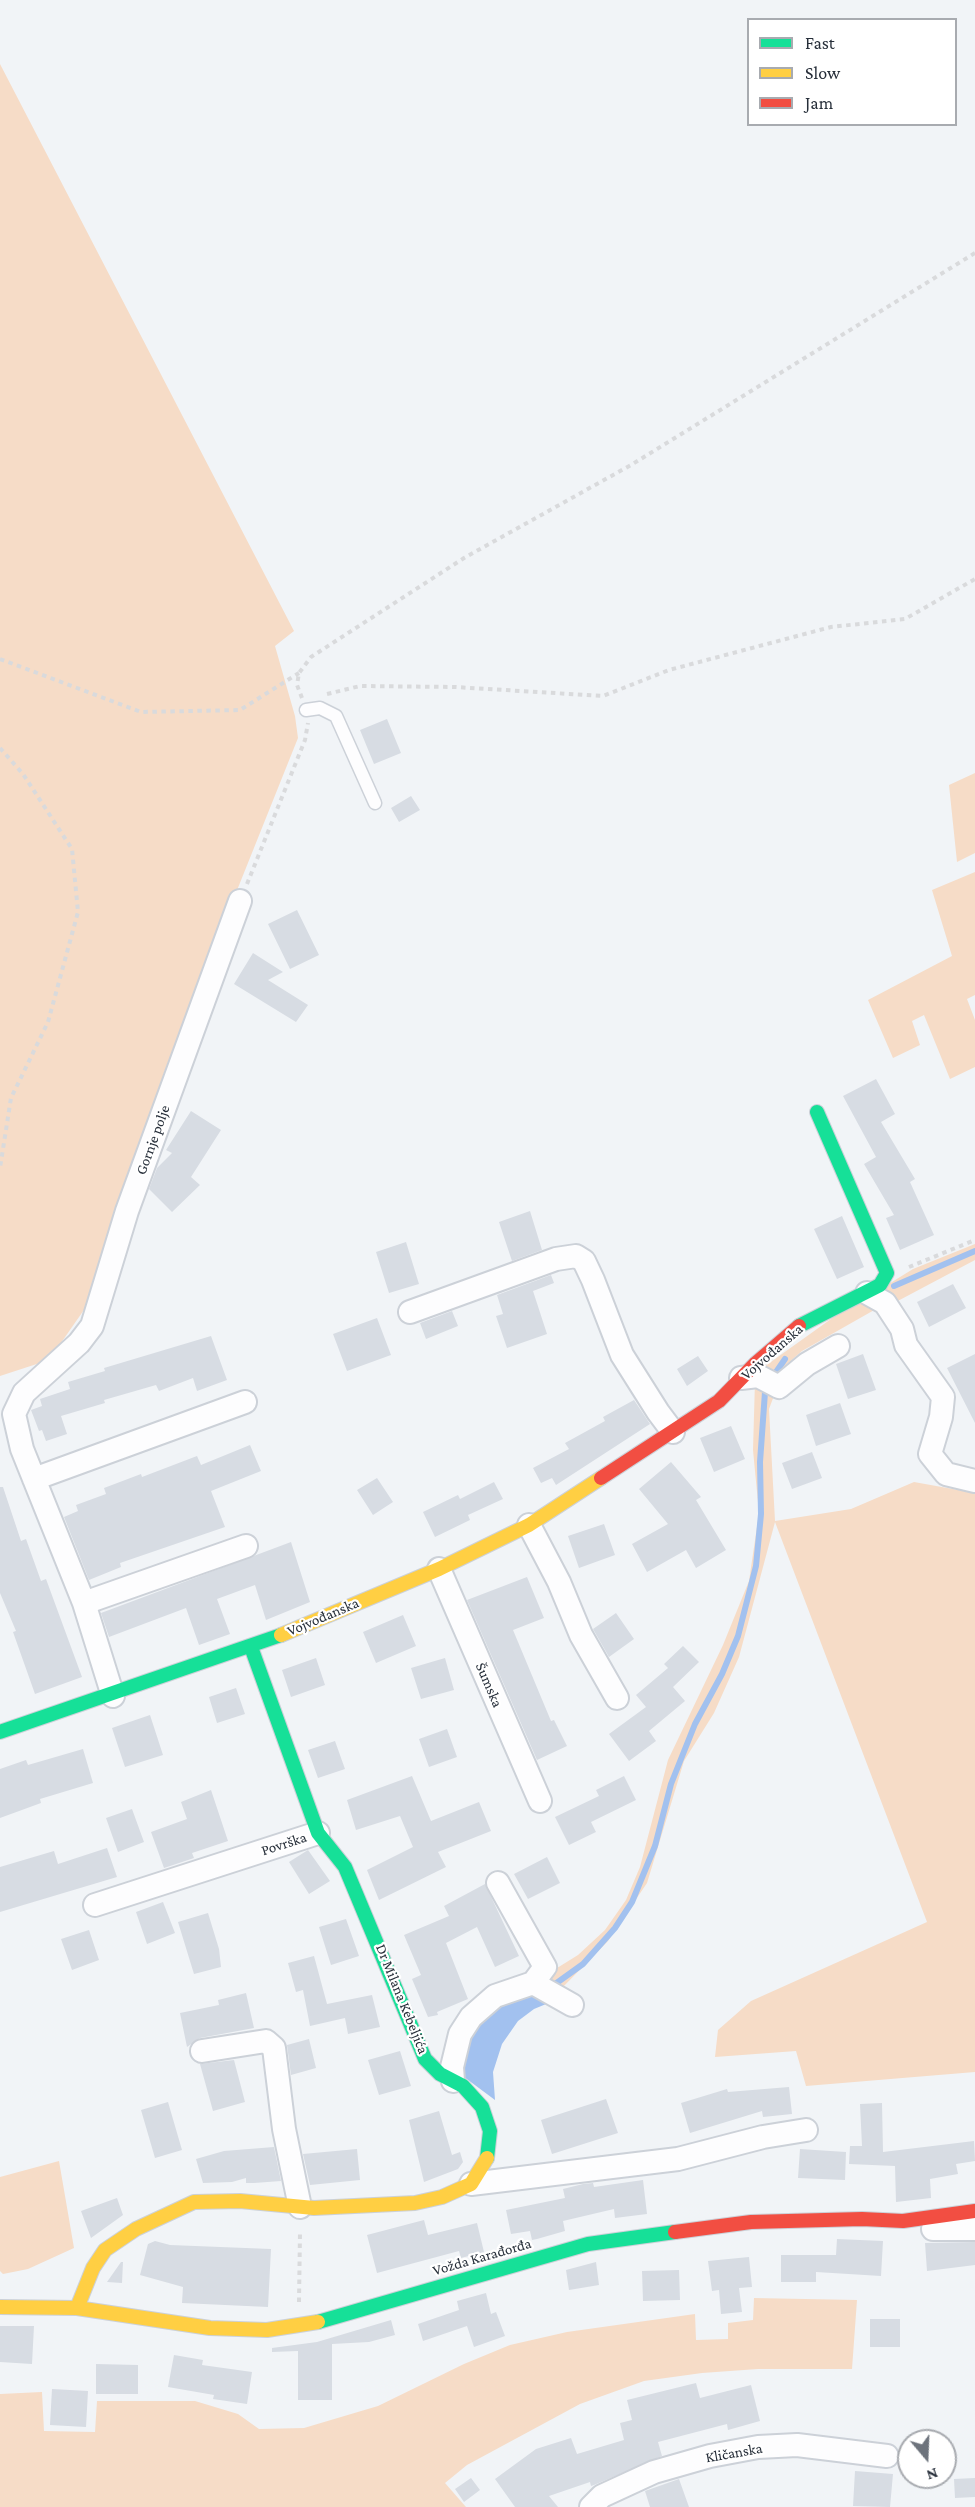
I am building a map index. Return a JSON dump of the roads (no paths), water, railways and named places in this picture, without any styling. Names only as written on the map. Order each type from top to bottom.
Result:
[{"type":"street","name":"Gornje polje","points":[[34,1479],[17,1433],[14,1414],[24,1393],[79,1343],[92,1326],[127,1210],[240,901]]},
{"type":"street","points":[[817,1112],[887,1273],[874,1293],[902,1329],[906,1345],[943,1397],[942,1417],[930,1454],[946,1474],[975,1482]]},
{"type":"street","points":[[410,1312],[556,1258],[576,1256],[584,1262],[593,1280],[622,1355],[658,1412],[674,1432]]},
{"type":"street","name":"Vojvođanska","points":[[0,1732],[113,1696],[251,1647],[439,1569],[529,1525],[718,1401],[749,1377],[797,1327],[874,1293]]},
{"type":"street","points":[[749,1377],[779,1387],[807,1364],[838,1346]]},
{"type":"street","points":[[113,1696],[84,1603],[34,1479],[245,1402]]},
{"type":"street","points":[[529,1525],[559,1582],[580,1635],[617,1698]]},
{"type":"street","points":[[84,1603],[246,1546]]},
{"type":"street","name":"Šumska","points":[[439,1569],[540,1801]]},
{"type":"street","name":"Površka","points":[[95,1905],[318,1833],[251,1647]]},
{"type":"street","name":"Dr Milana Kebeljića","points":[[318,1833],[345,1867],[425,2059],[440,2074],[463,2086],[482,2107],[490,2131],[488,2156],[471,2184]]},
{"type":"street","points":[[453,2081],[452,2067],[460,2034],[471,2017],[495,1996],[534,1983],[545,1967],[498,1882]]},
{"type":"street","points":[[534,1983],[565,2001]]},
{"type":"street","points":[[202,2051],[266,2041],[274,2048],[284,2129],[300,2207]]},
{"type":"street","points":[[77,2308],[93,2268],[105,2250],[136,2229],[194,2202],[240,2201],[300,2207],[416,2203],[442,2197],[471,2184],[678,2159],[763,2137],[807,2130]]},
{"type":"street","name":"Vožda Karađorđa","points":[[0,2307],[77,2308],[210,2328],[267,2330],[312,2324],[588,2244],[686,2228],[751,2222],[862,2219],[903,2221],[975,2211]]},
{"type":"street","points":[[903,2221],[924,2229],[975,2229]]},
{"type":"street","name":"Kličanska","points":[[591,2507],[602,2496],[654,2472],[710,2456],[748,2449],[797,2445],[887,2456]]},
{"type":"lane","points":[[306,711],[320,708],[336,716],[375,803]]},
{"type":"water","points":[[531,1990],[551,2002],[534,2009],[518,2021],[502,2044],[493,2072],[495,2100],[456,2071],[463,2044],[488,2010]]},
{"type":"waterway","points":[[894,1286],[975,1251]]},
{"type":"waterway","points":[[772,1378],[785,1359]]},
{"type":"waterway","points":[[551,1987],[583,1964],[615,1928],[632,1902],[655,1846],[671,1784],[695,1724],[722,1674],[738,1636],[756,1566],[761,1514],[760,1462],[767,1387]]}]
